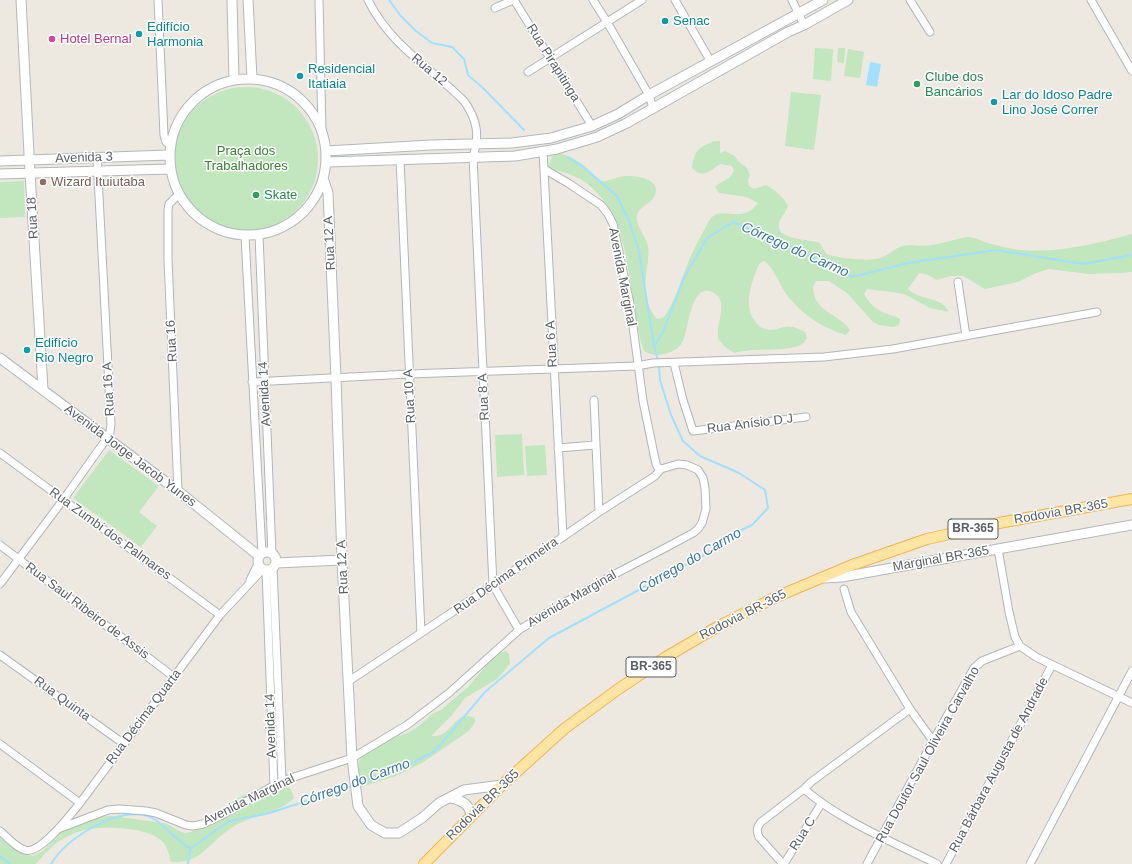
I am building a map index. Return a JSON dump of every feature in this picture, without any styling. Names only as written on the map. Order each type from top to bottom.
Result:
[{"type":"main road","name":"Rua 18","points":[[21,0],[43,389]]},
{"type":"main road","points":[[232,0],[234,79]]},
{"type":"main road","points":[[248,0],[252,78]]},
{"type":"main road","points":[[326,150],[512,143],[551,138],[592,126],[618,114],[649,95],[823,0]]},
{"type":"main road","points":[[327,162],[515,156],[557,149],[597,137],[627,123],[788,32],[804,25],[848,0]]},
{"type":"main road","points":[[252,78],[274,84],[295,94],[311,111],[322,131],[326,150],[327,162],[324,181],[314,200],[300,216],[281,228],[258,235],[245,236],[218,230],[195,216],[178,195],[169,169],[169,150],[172,133],[181,114],[195,98],[214,86],[234,79],[252,78]]},
{"type":"main road","name":"Avenida 3","points":[[0,161],[97,158],[169,150]]},
{"type":"main road","name":"Avenida 3","points":[[0,174],[169,169]]},
{"type":"main road","name":"Rua 12 A","points":[[324,181],[328,192],[342,560],[352,758],[358,806],[365,819],[377,830],[385,833],[400,833],[422,818],[439,803],[464,790],[502,785]]},
{"type":"main road","name":"Avenida Jorge Jacob Yunes","points":[[0,358],[178,492],[265,563]]},
{"type":"main road","name":"Rodovia BR-365","points":[[424,864],[502,785],[564,729],[617,690],[666,657],[725,622],[776,597],[852,564],[926,540],[999,523],[1132,499]]},
{"type":"main road","name":"Marginal BR-365","points":[[820,578],[842,577],[1132,525]]},
{"type":"main road","name":"Avenida 14","points":[[265,563],[276,559],[272,554]]},
{"type":"main road","points":[[265,563],[342,560]]},
{"type":"main road","points":[[451,798],[464,802],[470,808],[471,816]]},
{"type":"street","points":[[158,0],[164,135],[169,150]]},
{"type":"street","points":[[319,0],[322,131]]},
{"type":"street","name":"Rua 12","points":[[368,0],[382,24],[398,43],[464,101],[471,110],[477,129],[473,157]]},
{"type":"street","points":[[495,8],[514,0]]},
{"type":"street","name":"Rua Pirapitinga","points":[[514,0],[592,126]]},
{"type":"street","points":[[593,0],[649,95],[653,108]]},
{"type":"street","points":[[528,72],[642,0]]},
{"type":"street","points":[[675,0],[711,62]]},
{"type":"street","points":[[792,0],[804,25]]},
{"type":"street","points":[[910,0],[930,32]]},
{"type":"street","points":[[1091,0],[1132,71]]},
{"type":"street","name":"Rua 6 A","points":[[543,151],[553,368],[563,536]]},
{"type":"street","name":"Rua 8 A","points":[[473,157],[493,585],[519,630]]},
{"type":"street","name":"Rua 16 A","points":[[0,584],[63,500],[110,432],[111,424],[97,158]]},
{"type":"street","name":"Rua 10 A","points":[[400,159],[421,633]]},
{"type":"street","name":"Avenida Marginal","points":[[58,829],[108,810],[120,809],[156,813],[186,825],[193,826],[203,824],[282,781],[352,758],[407,725],[449,693],[519,630],[613,575],[694,533],[698,529],[702,523],[706,510],[703,478],[698,470],[687,465],[678,464],[662,469],[658,468],[653,454],[637,366],[630,304],[613,224],[608,214],[601,206],[568,183],[544,169]]},
{"type":"street","name":"Rua 16","points":[[178,195],[169,204],[168,210],[168,259],[178,492]]},
{"type":"street","name":"Avenida 14","points":[[258,235],[272,554]]},
{"type":"street","name":"Avenida 14","points":[[245,236],[252,382],[282,781]]},
{"type":"street","points":[[958,282],[966,336]]},
{"type":"street","points":[[252,382],[553,368],[637,366],[653,363],[665,364],[824,358],[893,350],[1096,312]]},
{"type":"street","name":"Rua Anísio D J","points":[[674,363],[692,431],[806,417]]},
{"type":"street","points":[[594,400],[599,512]]},
{"type":"street","points":[[558,448],[595,445]]},
{"type":"street","name":"Rua Zumbi dos Palmares","points":[[0,452],[220,615]]},
{"type":"street","name":"Rua Décima Primeira","points":[[349,681],[654,476],[662,469]]},
{"type":"street","name":"Rua Saul Ribeiro de Assis","points":[[0,545],[174,677]]},
{"type":"street","points":[[998,549],[1009,612],[1015,637],[1020,646],[1032,655],[1132,703]]},
{"type":"street","name":"Avenida 14","points":[[265,563],[274,786]]},
{"type":"street","name":"Rua Décima Quarta","points":[[0,831],[21,848],[29,851],[38,847],[58,829],[80,803],[220,615],[248,585],[265,563]]},
{"type":"street","points":[[844,589],[851,612],[910,709],[933,741]]},
{"type":"street","name":"Rua Doutor Saul Oliveira Carvalho","points":[[867,864],[974,668],[982,661],[1020,646]]},
{"type":"street","name":"Rua Quinta","points":[[0,654],[124,744]]},
{"type":"street","name":"Rua Bárbara Augusta de Andrade","points":[[946,864],[1052,665]]},
{"type":"street","points":[[1030,864],[1132,671]]},
{"type":"street","points":[[784,864],[759,837],[757,827],[761,822],[811,782],[910,709]]},
{"type":"street","points":[[0,744],[80,803]]},
{"type":"street","points":[[804,789],[821,804],[882,837],[937,864]]},
{"type":"street","name":"Rua C","points":[[784,864],[821,804]]},
{"type":"green space","points":[[815,48],[833,49],[831,81],[813,79]]},
{"type":"green space","points":[[838,48],[845,48],[844,63],[837,62]]},
{"type":"green space","points":[[848,49],[864,52],[860,78],[844,76]]},
{"type":"green space","name":"Praça dos Trabalhadores","points":[[246,87],[267,90],[286,99],[297,108],[306,119],[315,138],[318,159],[315,180],[306,199],[297,210],[286,219],[267,228],[246,231],[225,228],[206,219],[195,210],[186,199],[177,180],[174,159],[177,138],[186,119],[195,108],[206,99],[225,90]]},
{"type":"green space","points":[[791,92],[821,95],[814,150],[785,146]]},
{"type":"green space","points":[[714,141],[720,141],[720,153],[725,151],[735,156],[738,161],[747,168],[750,175],[748,180],[749,186],[754,189],[766,185],[782,197],[788,206],[779,223],[779,229],[782,233],[794,238],[820,243],[826,254],[838,257],[869,260],[886,256],[902,246],[928,246],[968,237],[1012,249],[1035,251],[1077,247],[1132,234],[1132,272],[1088,274],[1049,269],[1036,273],[1018,282],[985,289],[963,276],[950,276],[937,280],[926,274],[919,273],[908,289],[913,293],[941,303],[949,312],[930,308],[906,295],[899,293],[867,289],[864,294],[869,302],[882,312],[900,319],[899,325],[893,327],[879,325],[873,322],[847,293],[829,281],[816,281],[813,287],[814,296],[817,302],[827,312],[845,324],[850,330],[846,335],[828,328],[810,318],[802,311],[788,297],[773,270],[764,261],[759,264],[751,285],[749,307],[751,314],[757,324],[764,329],[771,330],[789,327],[805,332],[807,338],[803,343],[791,348],[733,352],[724,346],[719,340],[718,328],[721,314],[721,301],[718,296],[712,292],[705,291],[699,294],[691,309],[682,343],[674,350],[667,353],[659,355],[652,354],[644,351],[638,329],[626,257],[620,234],[611,212],[598,194],[580,179],[548,168],[552,156],[557,152],[577,161],[602,181],[622,176],[633,176],[648,180],[655,186],[655,195],[651,201],[641,209],[637,215],[637,219],[648,246],[645,281],[647,301],[657,319],[663,318],[667,313],[691,255],[711,218],[721,213],[746,213],[758,203],[747,197],[719,193],[715,187],[732,174],[734,171],[732,166],[720,164],[706,173],[700,173],[692,168],[694,157],[698,150]]},
{"type":"green space","points":[[24,181],[25,217],[0,218],[0,182]]},
{"type":"green space","points":[[522,434],[524,475],[497,477],[495,435]]},
{"type":"green space","points":[[545,445],[547,475],[527,476],[525,446]]},
{"type":"green space","points":[[109,450],[159,486],[139,512],[157,526],[141,547],[73,498]]},
{"type":"green space","points":[[506,651],[509,654],[510,664],[497,679],[465,698],[452,715],[431,736],[437,736],[445,732],[465,715],[475,718],[475,722],[469,731],[422,763],[396,776],[361,787],[358,780],[360,756],[380,741],[408,733],[432,714],[441,710],[468,687],[496,654]]},
{"type":"green space","points":[[276,786],[289,787],[294,798],[280,808],[235,826],[222,835],[204,852],[190,860],[171,862],[163,842],[157,837],[148,833],[128,829],[97,828],[76,833],[59,841],[47,851],[36,864],[0,864],[0,838],[19,852],[33,856],[43,851],[67,827],[99,817],[112,816],[163,823],[182,832],[188,833],[213,818],[238,798],[252,792]]},
{"type":"water","points":[[870,62],[881,64],[877,87],[866,85]]},
{"type":"waterway","points":[[389,0],[400,15],[416,31],[432,43],[452,47],[464,59],[468,75],[484,89],[524,130]]},
{"type":"waterway","points":[[568,157],[583,167],[617,196],[629,221],[639,251],[654,346],[658,360]]},
{"type":"waterway","name":"Córrego do Carmo","points":[[655,345],[663,332],[684,278],[707,238],[733,222],[792,247],[852,277],[908,263],[996,250],[1083,264],[1132,255]]},
{"type":"waterway","name":"Córrego do Carmo","points":[[359,784],[398,770],[435,751],[485,692],[549,638],[708,553],[729,536],[752,525],[768,508],[765,490],[739,473],[700,456],[683,441],[671,415],[660,380],[659,365]]},
{"type":"waterway","name":"Córrego do Carmo","points":[[190,849],[229,821],[266,814],[353,786]]},
{"type":"waterway","points":[[51,864],[67,845],[91,828],[118,817],[131,815],[143,815],[152,818],[190,849]]},
{"type":"waterway","points":[[188,864],[190,849]]},
{"type":"waterway","points":[[0,856],[10,864]]},
{"type":"place","name":"Senac","points":[[665,21]]},
{"type":"place","name":"Edifício Harmonia","points":[[139,34]]},
{"type":"place","name":"Hotel Bernal","points":[[52,39]]},
{"type":"place","name":"Residencial Itatiaia","points":[[300,76]]},
{"type":"place","name":"Clube dos Bancários","points":[[917,84]]},
{"type":"place","name":"Lar do Idoso Padre Lino José Correr","points":[[994,102]]},
{"type":"place","name":"Wizard Ituiutaba","points":[[43,182]]},
{"type":"place","name":"Skate","points":[[256,195]]},
{"type":"place","name":"Edifício Rio Negro","points":[[27,350]]}]
